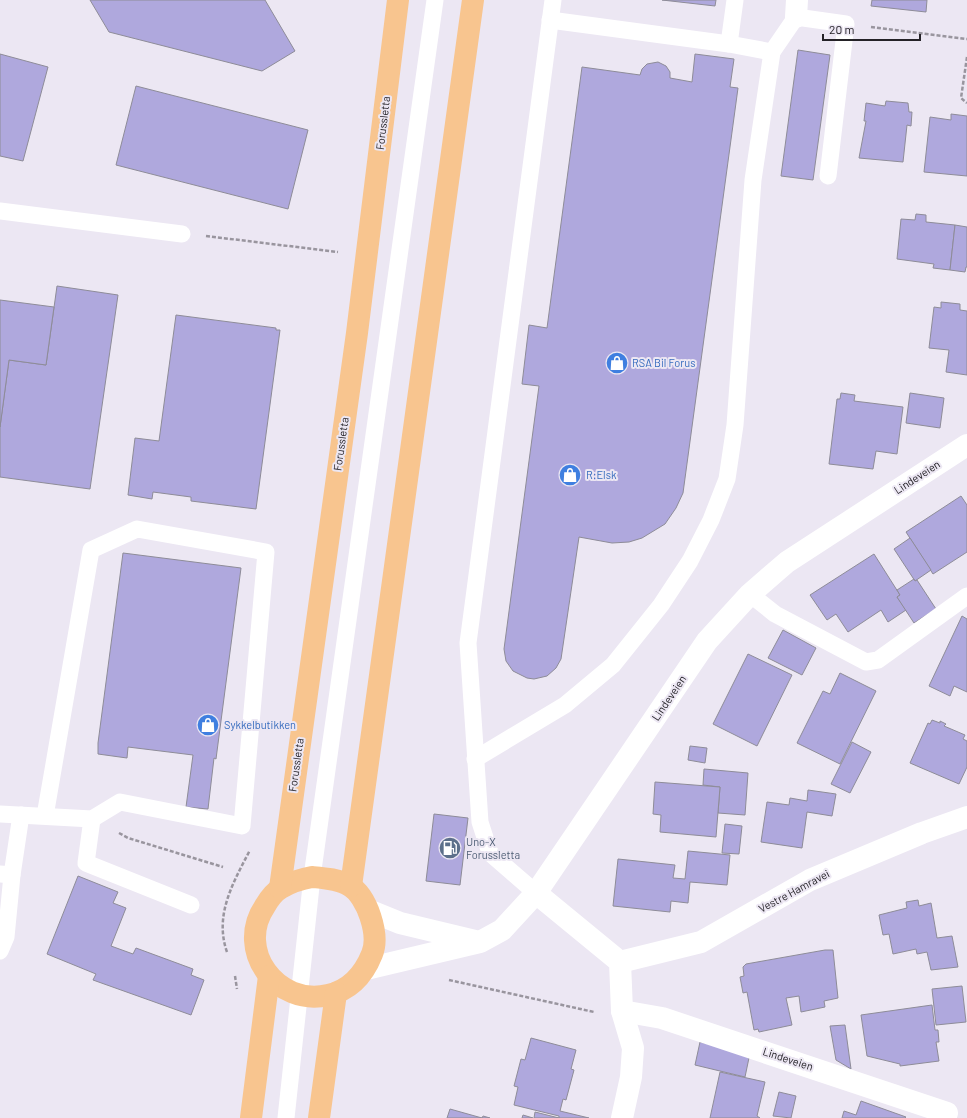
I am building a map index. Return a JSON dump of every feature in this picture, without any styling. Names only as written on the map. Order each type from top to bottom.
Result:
[{"type":"main road","name":"Forussletta","points":[[280,888],[357,333],[398,0]]},
{"type":"main road","points":[[351,886],[473,0]]},
{"type":"main road","points":[[312,877],[329,879],[351,886],[368,910],[375,930],[374,950],[366,969],[352,984],[336,993],[318,998],[300,996],[282,988],[269,976],[260,962],[254,938],[259,914],[273,894],[280,888],[295,880],[312,877]]},
{"type":"main road","points":[[251,1118],[269,976]]},
{"type":"main road","points":[[319,1118],[336,993]]},
{"type":"street","name":"Lindeveien","points":[[366,969],[480,942],[502,930],[536,893],[707,641],[750,594],[787,562],[967,445]]},
{"type":"street","name":"Vestre Hamravei","points":[[620,962],[701,942],[810,880],[922,833],[967,817]]},
{"type":"street","points":[[536,893],[620,962],[622,1011],[633,1048],[631,1077],[622,1118]]},
{"type":"street","points":[[368,910],[400,923],[480,942]]},
{"type":"street","name":"Lindeveien","points":[[622,1011],[662,1018],[840,1076],[947,1113],[945,1118]]},
{"type":"lane","points":[[286,1118],[312,877],[435,0]]},
{"type":"lane","points":[[536,893],[490,853],[480,822],[468,643],[553,0]]},
{"type":"lane","points":[[729,44],[735,0]]},
{"type":"lane","points":[[475,759],[565,705],[613,665],[661,605],[690,561],[711,520],[728,479],[735,425],[753,180],[772,52],[797,8],[846,24],[828,176]]},
{"type":"lane","points":[[550,20],[729,44],[772,52]]},
{"type":"lane","points":[[0,211],[182,234]]},
{"type":"lane","points":[[0,814],[92,819],[120,802],[242,826],[266,552],[137,529],[91,550],[45,816]]},
{"type":"lane","points":[[750,594],[775,614],[866,662],[878,660],[967,596]]},
{"type":"lane","points":[[0,951],[6,937],[6,875],[21,815]]},
{"type":"lane","points":[[92,819],[86,863],[191,905]]},
{"type":"path","points":[[846,24],[967,39]]},
{"type":"path","points":[[967,57],[961,98],[967,103]]},
{"type":"path","points":[[182,234],[342,252]]},
{"type":"path","points":[[92,819],[128,838],[223,867]]},
{"type":"path","points":[[441,978],[590,1012],[622,1011]]},
{"type":"building","points":[[90,0],[265,0],[295,51],[262,71],[109,32]]},
{"type":"building","points":[[662,0],[716,0],[715,6]]},
{"type":"building","points":[[872,0],[927,0],[926,12],[871,6]]},
{"type":"building","points":[[798,50],[830,55],[813,180],[781,176]]},
{"type":"building","points":[[0,54],[48,67],[23,161],[0,156]]},
{"type":"building","points":[[695,54],[734,59],[730,87],[738,88],[683,493],[676,508],[665,524],[642,538],[629,542],[612,543],[579,537],[561,659],[556,668],[547,676],[534,679],[527,678],[513,671],[506,661],[504,649],[539,386],[522,384],[529,325],[547,328],[582,67],[640,75],[642,69],[647,64],[658,62],[666,66],[670,72],[670,78],[692,82]]},
{"type":"building","points":[[136,86],[308,130],[288,209],[116,165]]},
{"type":"building","points":[[886,101],[908,103],[909,112],[912,112],[911,126],[907,125],[903,162],[859,158],[866,121],[864,121],[866,103],[885,106]]},
{"type":"building","points":[[951,114],[967,116],[967,176],[924,172],[930,117],[951,120]]},
{"type":"building","points":[[916,214],[926,215],[926,222],[955,225],[950,270],[933,268],[934,264],[897,259],[901,219],[915,220]]},
{"type":"building","points":[[955,225],[967,227],[967,267],[965,272],[950,270]]},
{"type":"building","points":[[57,286],[118,295],[90,489],[0,477],[0,427],[9,360],[46,365]]},
{"type":"building","points":[[0,300],[54,307],[46,365],[9,360],[0,427]]},
{"type":"building","points":[[941,302],[960,304],[960,310],[967,311],[967,375],[946,372],[949,350],[929,348],[934,307],[941,308]]},
{"type":"building","points":[[176,315],[276,328],[276,330],[280,330],[256,509],[191,501],[191,497],[153,492],[152,499],[128,495],[135,438],[159,441]]},
{"type":"building","points":[[841,393],[855,395],[854,401],[903,407],[897,454],[876,451],[873,469],[829,464],[837,399],[840,399]]},
{"type":"building","points":[[910,393],[944,398],[940,428],[906,423]]},
{"type":"building","points":[[961,496],[967,505],[967,552],[933,574],[906,532]]},
{"type":"building","points":[[910,538],[931,570],[915,581],[894,549]]},
{"type":"building","points":[[123,553],[241,568],[208,809],[186,807],[193,755],[128,747],[127,758],[98,754],[98,743]]},
{"type":"building","points":[[874,554],[900,595],[897,597],[906,610],[888,622],[881,610],[848,632],[836,614],[827,620],[810,595]]},
{"type":"building","points":[[914,579],[915,581],[917,580],[936,609],[914,623],[897,597],[900,595],[897,590]]},
{"type":"building","points":[[962,616],[967,619],[967,692],[954,686],[950,696],[929,686]]},
{"type":"building","points":[[783,630],[816,648],[802,675],[768,658]]},
{"type":"building","points":[[748,654],[792,675],[757,746],[713,724]]},
{"type":"building","points":[[840,673],[876,691],[840,764],[797,743],[823,691],[830,694]]},
{"type":"building","points":[[932,720],[940,723],[940,721],[946,724],[944,726],[965,735],[963,739],[967,741],[967,767],[959,784],[910,763],[928,723],[930,724]]},
{"type":"building","points":[[852,742],[871,752],[850,793],[831,784]]},
{"type":"building","points":[[690,746],[707,748],[705,763],[688,760]]},
{"type":"building","points":[[704,769],[748,773],[745,815],[718,813],[720,787],[703,785]]},
{"type":"building","points":[[655,782],[720,787],[716,837],[660,832],[661,815],[653,814]]},
{"type":"building","points":[[808,790],[836,794],[832,816],[807,812],[802,848],[761,842],[767,802],[789,805],[790,798],[807,801]]},
{"type":"building","points":[[434,814],[468,818],[460,885],[426,881]]},
{"type":"building","points":[[725,824],[742,826],[739,854],[722,853]]},
{"type":"building","points":[[688,851],[730,855],[727,885],[690,882],[688,903],[671,901],[670,912],[613,906],[618,859],[675,865],[673,878],[685,879]]},
{"type":"building","points":[[78,876],[118,892],[113,903],[126,908],[111,946],[133,954],[136,948],[193,969],[191,975],[204,980],[191,1015],[93,980],[96,974],[47,954]]},
{"type":"building","points":[[918,900],[919,906],[931,903],[937,938],[952,936],[958,967],[931,970],[927,952],[917,954],[916,949],[893,954],[889,934],[883,935],[879,915],[907,908],[906,902]]},
{"type":"building","points":[[825,950],[833,950],[838,998],[824,1001],[825,1007],[801,1012],[799,996],[786,998],[792,1025],[759,1032],[758,1029],[754,1030],[747,992],[743,993],[740,977],[744,976],[743,967],[746,964]]},
{"type":"building","points":[[962,986],[966,1022],[936,1025],[932,989]]},
{"type":"building","points":[[932,1005],[935,1030],[938,1030],[939,1042],[936,1042],[939,1061],[900,1066],[900,1064],[867,1056],[861,1015]]},
{"type":"building","points":[[845,1025],[851,1069],[836,1060],[830,1026]]},
{"type":"building","points":[[531,1038],[576,1050],[571,1069],[574,1070],[566,1100],[563,1099],[560,1111],[589,1118],[559,1118],[559,1116],[514,1105],[518,1087],[514,1086],[521,1059],[525,1060]]},
{"type":"building","points":[[700,1042],[750,1053],[745,1077],[695,1065]]},
{"type":"building","points":[[720,1072],[765,1082],[757,1116],[760,1118],[710,1118]]},
{"type":"building","points":[[779,1092],[796,1096],[791,1118],[773,1116]]},
{"type":"building","points":[[861,1101],[906,1117],[842,1118],[844,1111],[856,1115]]},
{"type":"building","points":[[450,1109],[482,1118],[447,1118]]},
{"type":"building","points":[[535,1112],[559,1118],[534,1118]]},
{"type":"building","points":[[523,1115],[533,1118],[522,1118]]},
{"type":"place","name":"RSA Bil Forus","points":[[617,363]]},
{"type":"place","name":"R:Elsk","points":[[570,475]]},
{"type":"place","name":"Sykkelbutikken","points":[[208,725]]},
{"type":"place","name":"Uno-X Forussletta","points":[[450,848]]}]
